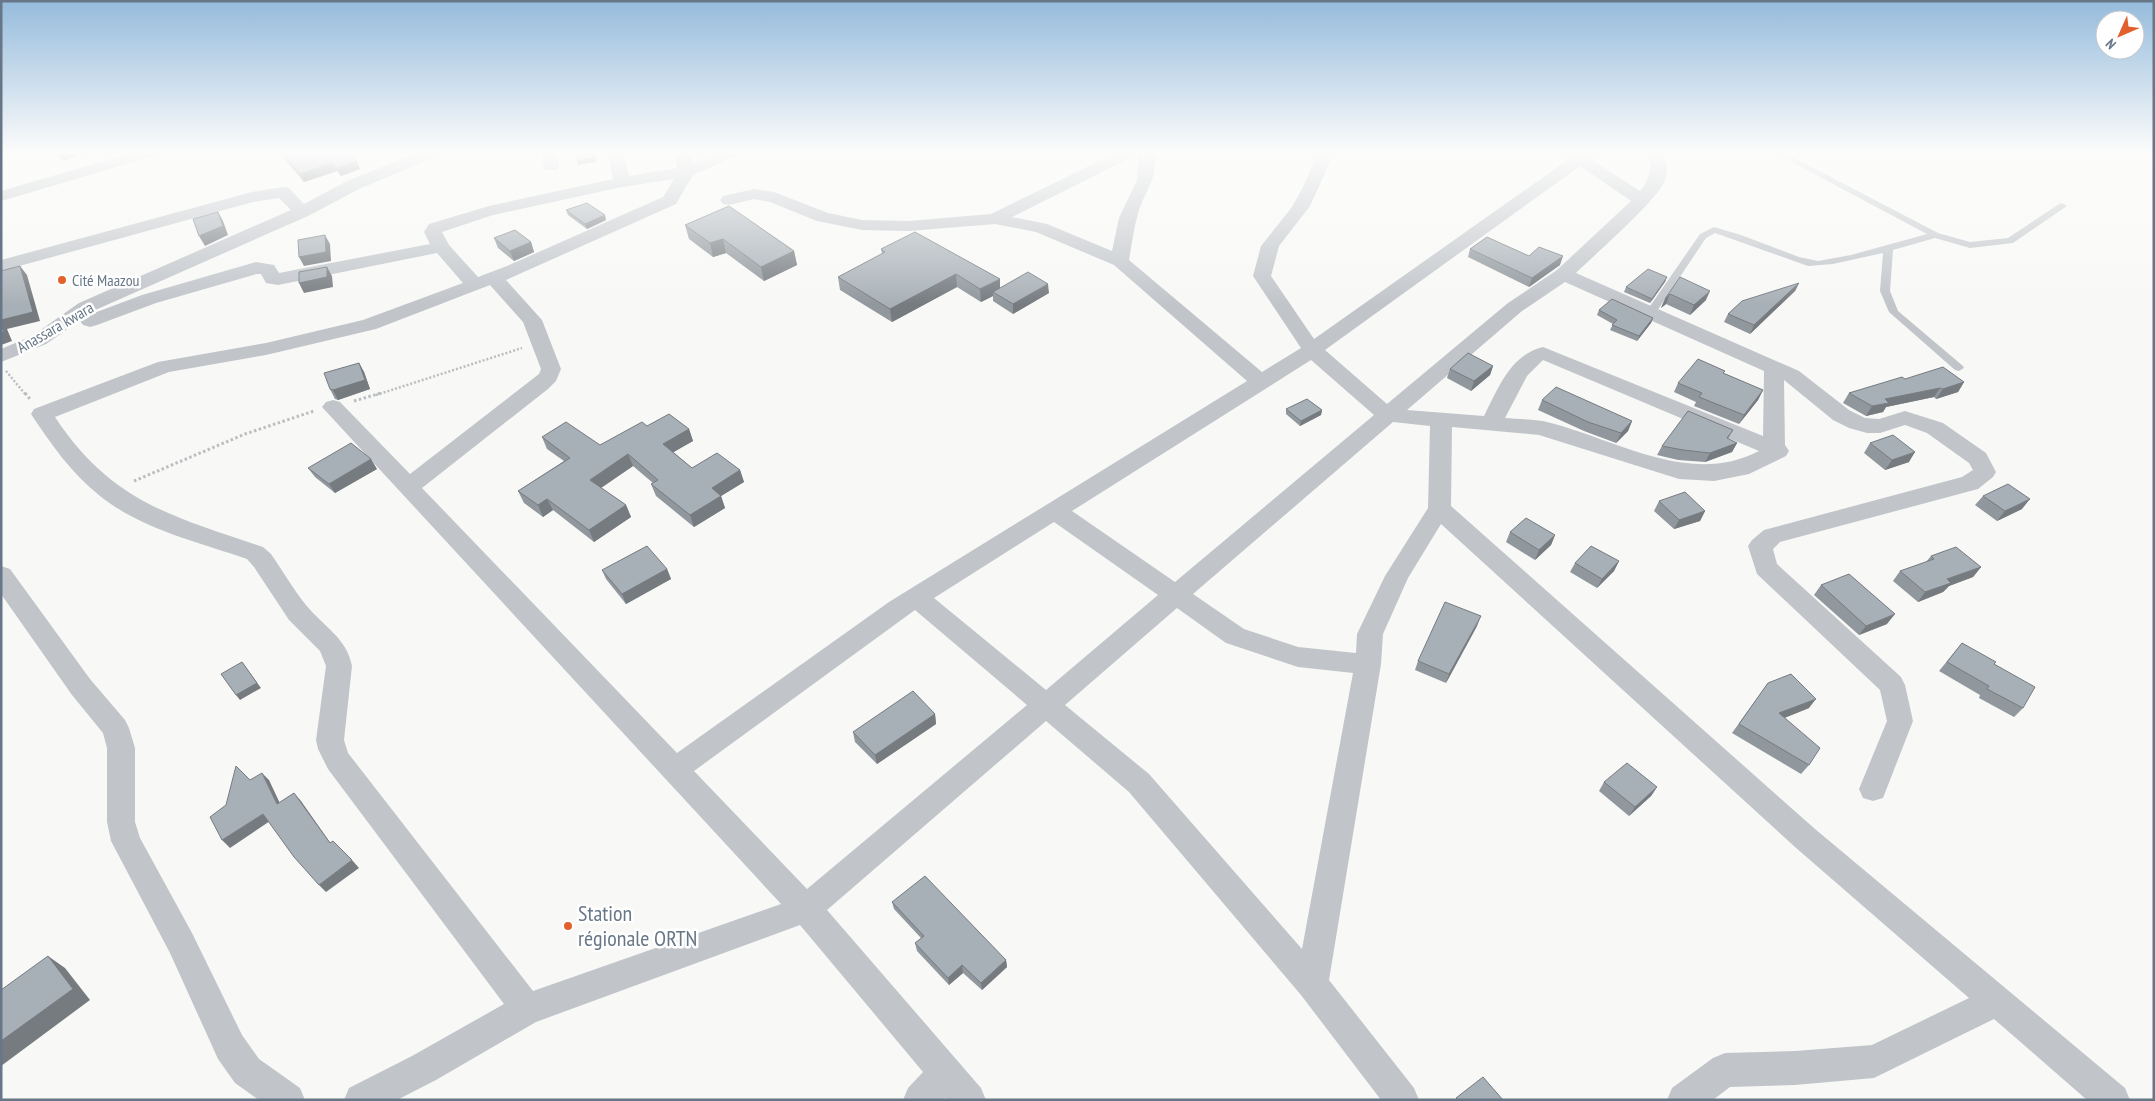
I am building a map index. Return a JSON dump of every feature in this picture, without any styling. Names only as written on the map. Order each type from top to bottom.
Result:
[{"type":"street","points":[[1,266],[232,202]]},
{"type":"street","points":[[293,202],[302,212]]},
{"type":"street","name":"Anassara kwara","points":[[1,356],[39,340],[86,307],[302,212],[320,202]]},
{"type":"street","points":[[408,487],[549,376],[551,369],[532,320],[441,247],[433,232],[441,225],[489,211],[529,202]]},
{"type":"street","points":[[527,1008],[338,761],[332,750],[330,740],[339,666],[337,657],[319,632],[305,621],[275,580],[266,564],[255,553],[134,508],[110,492],[67,451],[42,414],[165,366],[266,349],[357,328],[485,282],[665,202]]},
{"type":"street","points":[[787,202],[823,217],[862,225],[909,226],[995,219],[1041,228],[1120,261],[1260,381]]},
{"type":"street","points":[[995,219],[1028,202]]},
{"type":"street","points":[[1120,261],[1128,216],[1135,202]]},
{"type":"street","points":[[1303,202],[1300,210],[1270,243],[1264,259],[1262,276],[1312,350],[1387,415],[1441,420],[1490,424],[1541,428],[1679,471],[1714,474],[1748,466],[1778,451],[1774,447],[1544,354],[1534,355],[1522,368],[1490,424]]},
{"type":"street","points":[[676,770],[898,609],[1312,350],[1513,202]]},
{"type":"street","points":[[361,1100],[424,1068],[527,1008],[806,909],[1515,307],[1564,274],[1639,202]]},
{"type":"street","points":[[39,340],[149,299],[256,268],[267,269],[273,279],[278,279],[441,247]]},
{"type":"street","points":[[1564,274],[1792,376],[1841,415],[1857,423],[1867,426],[1880,426],[1905,418],[1935,428],[1978,458],[1985,472],[1970,483],[1772,536],[1760,546],[1766,568],[1892,685],[1900,720],[1873,789]]},
{"type":"street","points":[[1774,368],[1774,447]]},
{"type":"street","points":[[333,406],[806,909],[969,1100]]},
{"type":"street","points":[[1312,984],[1368,664],[1370,634],[1393,584],[1439,509],[1441,420]]},
{"type":"street","points":[[1439,509],[1805,838],[2113,1100]]},
{"type":"street","points":[[1055,511],[1235,636],[1298,656],[1368,664]]},
{"type":"street","points":[[1,575],[81,687],[115,728],[121,748],[121,822],[126,841],[181,943],[230,1047],[247,1071],[288,1100]]},
{"type":"street","points":[[917,598],[1139,783],[1312,984],[1402,1100]]},
{"type":"street","points":[[1684,1100],[1725,1070],[1795,1068],[1874,1061],[1997,1001]]},
{"type":"street","points":[[920,1100],[946,1074]]},
{"type":"lane","points":[[1873,202],[1935,235],[1970,245],[2010,241],[2062,206]]},
{"type":"lane","points":[[1651,312],[1703,236],[1714,230],[1734,233],[1809,264],[1830,262],[1935,235]]},
{"type":"lane","points":[[1888,247],[1885,290],[1894,312],[1959,368]]},
{"type":"path","points":[[110,492],[237,435],[272,422],[412,385],[541,341]]},
{"type":"path","points":[[1,365],[42,414]]},
{"type":"building","points":[[587,203],[605,215],[585,224],[566,210]]},
{"type":"building","points":[[729,206],[794,251],[761,267],[723,239],[710,243],[685,225]]},
{"type":"building","points":[[218,212],[223,226],[199,236],[193,219]]},
{"type":"building","points":[[515,230],[531,242],[510,251],[494,238]]},
{"type":"building","points":[[915,232],[1000,279],[980,289],[956,274],[890,309],[838,277],[885,252],[881,249]]},
{"type":"building","points":[[325,235],[326,252],[299,257],[298,240]]},
{"type":"building","points":[[1487,237],[1529,256],[1539,247],[1563,256],[1532,278],[1470,249]]},
{"type":"building","points":[[20,266],[33,312],[1,320],[1,271]]},
{"type":"building","points":[[327,267],[327,277],[299,283],[299,272]]},
{"type":"building","points":[[1648,269],[1667,277],[1652,299],[1626,287]]},
{"type":"building","points":[[1028,272],[1048,284],[1013,304],[993,292]]},
{"type":"building","points":[[1680,277],[1710,291],[1694,305],[1670,294],[1665,299]]},
{"type":"building","points":[[1799,283],[1754,325],[1728,314],[1742,301]]},
{"type":"building","points":[[1612,299],[1653,318],[1639,336],[1612,325],[1617,320],[1599,310]]},
{"type":"building","points":[[1468,353],[1493,366],[1474,381],[1450,369]]},
{"type":"building","points":[[1698,359],[1725,371],[1723,373],[1763,390],[1744,415],[1699,397],[1702,393],[1678,383]]},
{"type":"building","points":[[359,363],[365,380],[333,390],[330,389],[324,373]]},
{"type":"building","points":[[1943,367],[1964,382],[1943,389],[1885,399],[1889,403],[1872,406],[1849,393],[1902,377],[1905,379]]},
{"type":"building","points":[[1556,387],[1632,421],[1621,433],[1588,422],[1542,400]]},
{"type":"building","points":[[1307,399],[1322,410],[1301,421],[1286,409]]},
{"type":"building","points":[[1688,411],[1733,430],[1727,438],[1737,443],[1710,453],[1662,446]]},
{"type":"building","points":[[669,414],[689,429],[663,444],[692,468],[717,453],[740,470],[712,488],[721,496],[690,515],[651,484],[658,480],[628,454],[590,480],[626,505],[589,530],[547,499],[538,505],[518,491],[570,458],[542,437],[566,422],[600,445],[642,422],[647,426]]},
{"type":"building","points":[[1893,435],[1915,452],[1892,460],[1870,443]]},
{"type":"building","points":[[351,443],[371,459],[329,484],[308,468]]},
{"type":"building","points":[[2008,484],[2030,499],[2005,511],[1983,496]]},
{"type":"building","points":[[1685,492],[1705,511],[1679,520],[1659,501]]},
{"type":"building","points":[[1526,518],[1555,535],[1539,550],[1510,532]]},
{"type":"building","points":[[647,546],[667,569],[622,594],[602,570]]},
{"type":"building","points":[[1591,546],[1619,561],[1602,579],[1575,563]]},
{"type":"building","points":[[1956,547],[1981,567],[1947,579],[1951,583],[1925,592],[1900,571],[1934,559],[1931,556]]},
{"type":"building","points":[[1849,574],[1895,614],[1866,626],[1821,585]]},
{"type":"building","points":[[1445,602],[1481,616],[1449,674],[1418,661]]},
{"type":"building","points":[[1962,643],[2035,687],[2023,708],[1987,689],[1989,686],[1947,662]]},
{"type":"building","points":[[242,662],[257,683],[236,695],[221,674]]},
{"type":"building","points":[[1791,674],[1816,699],[1779,713],[1820,748],[1809,765],[1739,724],[1768,683]]},
{"type":"building","points":[[913,691],[935,714],[875,755],[853,732]]},
{"type":"building","points":[[1627,763],[1657,787],[1635,807],[1604,782]]},
{"type":"building","points":[[236,766],[250,780],[262,773],[277,804],[294,793],[330,843],[333,841],[352,860],[319,885],[294,857],[263,814],[222,840],[210,817],[226,805]]},
{"type":"building","points":[[925,876],[1006,960],[981,983],[962,965],[948,978],[915,943],[924,936],[892,902]]},
{"type":"building","points":[[48,956],[73,989],[1,1041],[1,990]]},
{"type":"building","points":[[1483,1077],[1503,1100],[1458,1100],[1456,1098]]},
{"type":"place","name":"Cité Maazou","points":[[62,280]]},
{"type":"place","name":"Station régionale ORTN","points":[[568,926]]}]
